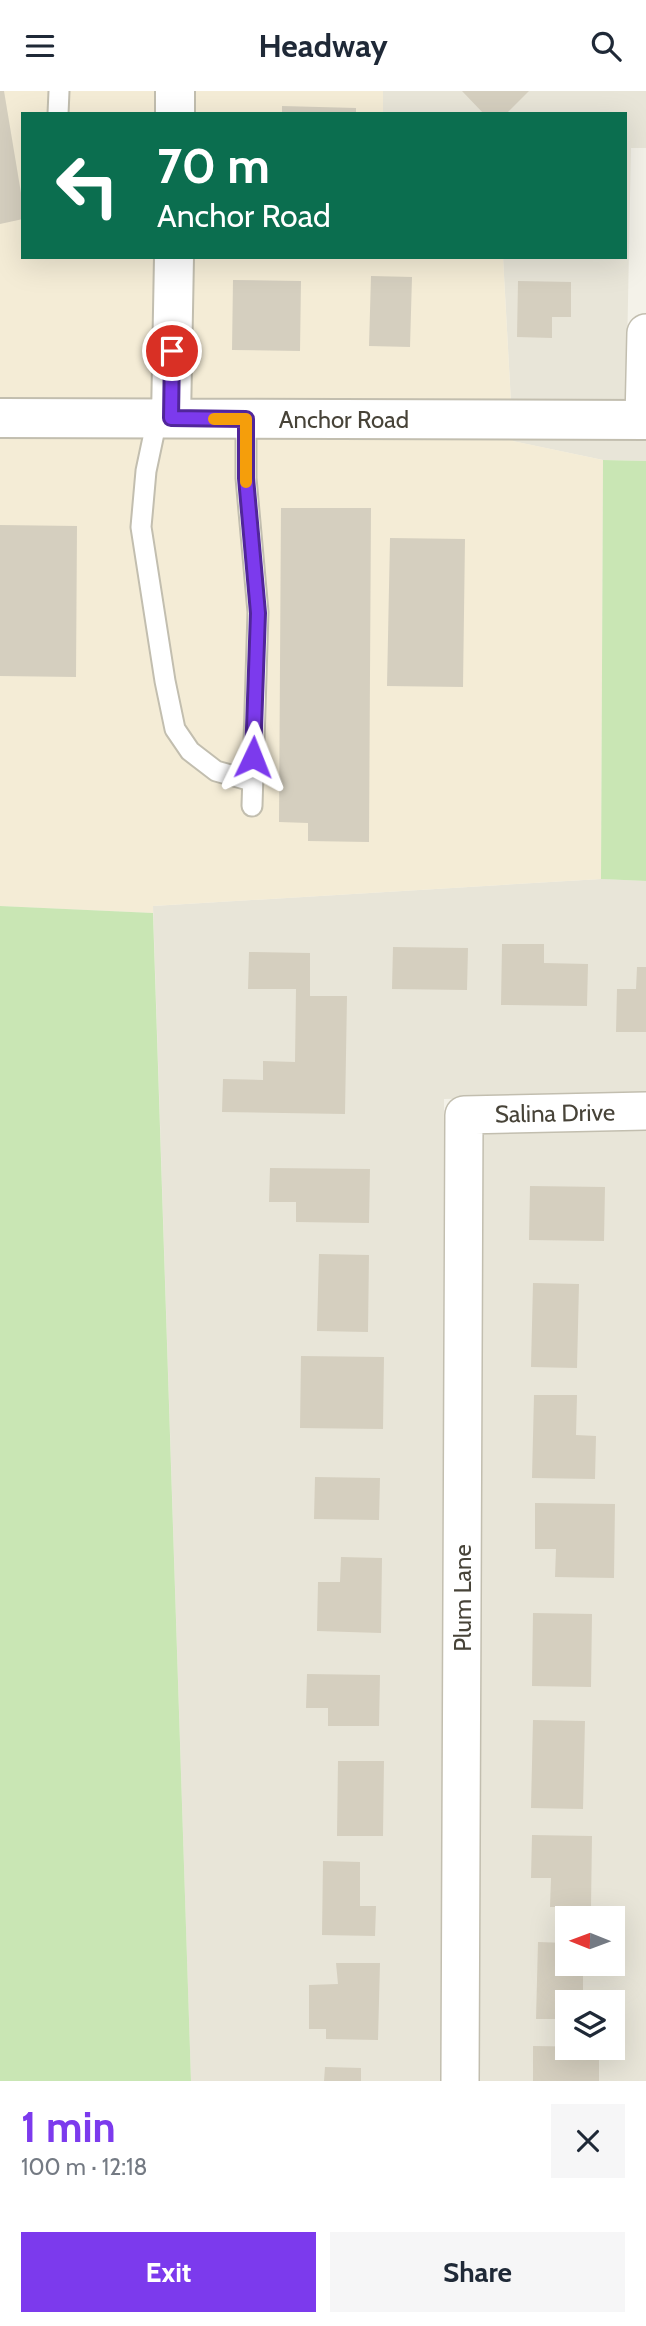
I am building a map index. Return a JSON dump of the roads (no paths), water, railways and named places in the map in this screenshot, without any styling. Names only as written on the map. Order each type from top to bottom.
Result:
[{"type":"street","points":[[175,91],[175,112]]},
{"type":"street","points":[[164,418],[174,259]]},
{"type":"street","points":[[645,420],[646,333]]},
{"type":"street","name":"Anchor Road","points":[[0,418],[645,420]]},
{"type":"street","name":"Salina Drive","points":[[464,1115],[646,1111]]},
{"type":"street","name":"Plum Lane","points":[[460,2081],[464,1115]]},
{"type":"lane","points":[[58,112],[59,91]]},
{"type":"lane","points":[[164,418],[146,471],[141,527],[175,729],[190,751],[216,771],[252,781]]},
{"type":"lane","points":[[246,419],[246,478],[258,613],[252,806]]}]
